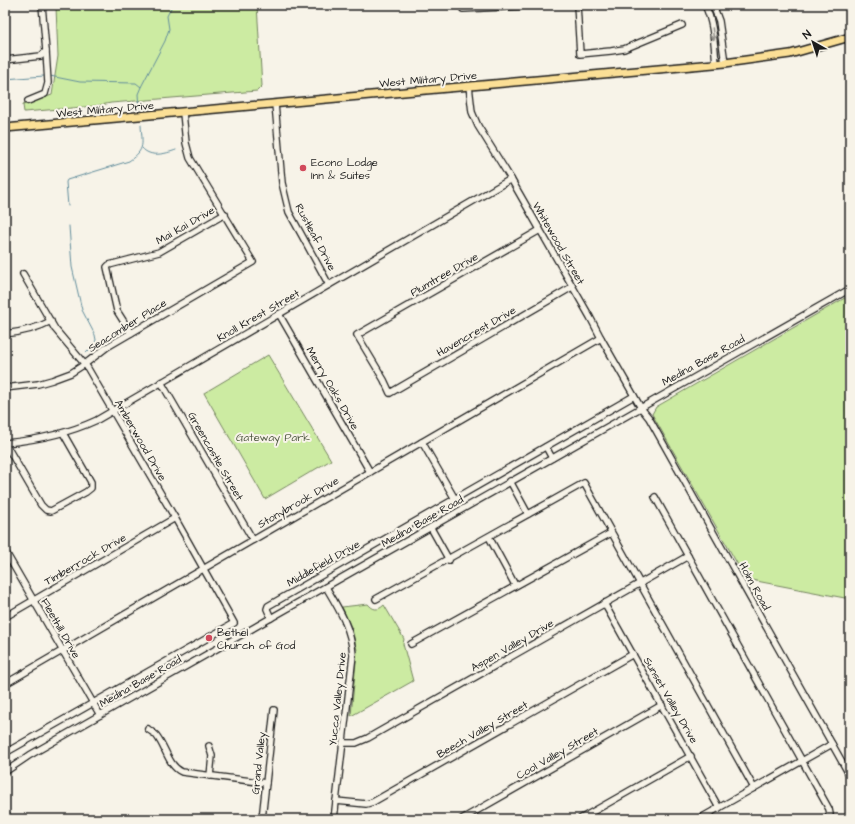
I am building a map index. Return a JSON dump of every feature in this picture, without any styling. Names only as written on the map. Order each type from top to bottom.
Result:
[{"type":"main road","name":"West Military Drive","points":[[5,128],[716,64],[790,54],[850,37]]},
{"type":"street","points":[[28,101],[45,94],[48,83],[42,5]]},
{"type":"street","points":[[463,7],[543,5]]},
{"type":"street","points":[[577,5],[580,54],[624,49],[682,25]]},
{"type":"street","points":[[705,5],[710,14],[716,64]]},
{"type":"street","points":[[714,5],[719,21],[725,63]]},
{"type":"street","points":[[5,60],[41,56],[46,51]]},
{"type":"street","name":"Whitewood Street","points":[[469,86],[470,102],[475,121],[511,179],[641,408]]},
{"type":"street","name":"Rustleaf Drive","points":[[275,104],[282,183],[286,203],[289,212],[329,284]]},
{"type":"street","points":[[183,113],[186,142],[190,158],[225,214]]},
{"type":"street","name":"Knoll Krest Street","points":[[5,443],[46,438],[63,434],[85,425],[112,411],[511,179]]},
{"type":"street","name":"Seacomber Place","points":[[5,388],[28,386],[52,380],[71,373],[102,350],[252,262],[225,214]]},
{"type":"street","name":"Mai Kai Drive","points":[[130,333],[115,305],[107,267],[109,265],[159,252],[225,214]]},
{"type":"street","name":"Plumtree Drive","points":[[390,393],[358,335],[540,230]]},
{"type":"street","name":"Amberwood Drive","points":[[24,274],[61,337],[85,364],[175,518],[234,623],[93,702]]},
{"type":"street","name":"Havencrest Drive","points":[[390,393],[572,287]]},
{"type":"street","name":"Medina Base Road","points":[[5,772],[30,755],[850,289]]},
{"type":"street","name":"Merry Oaks Drive","points":[[279,314],[370,472]]},
{"type":"street","points":[[5,334],[28,331],[51,321]]},
{"type":"street","name":"Stonybrook Drive","points":[[5,684],[601,338]]},
{"type":"street","name":"Greencastle Street","points":[[161,382],[253,540]]},
{"type":"street","name":"Middlefield Drive","points":[[271,618],[267,609],[268,606],[546,448],[634,396]]},
{"type":"street","name":"Holm Road","points":[[641,408],[649,418],[850,776]]},
{"type":"street","points":[[5,443],[41,505],[48,511],[54,510],[92,488],[91,482],[63,434]]},
{"type":"street","points":[[422,442],[455,499]]},
{"type":"street","points":[[546,448],[552,458]]},
{"type":"street","points":[[510,481],[528,514]]},
{"type":"street","points":[[376,599],[584,484],[754,788]]},
{"type":"street","points":[[655,497],[829,809],[830,814],[827,819]]},
{"type":"street","name":"Timberrock Drive","points":[[5,617],[175,518]]},
{"type":"street","points":[[431,528],[449,560]]},
{"type":"street","points":[[411,644],[611,533]]},
{"type":"street","points":[[489,537],[515,585]]},
{"type":"street","name":"Fleethill Drive","points":[[5,551],[100,715]]},
{"type":"street","name":"Aspen Valley Drive","points":[[343,743],[356,743],[368,738],[688,556]]},
{"type":"street","name":"Yucca Valley Drive","points":[[326,586],[346,624],[352,646],[352,660],[334,819]]},
{"type":"street","name":"Sunset Valley Drive","points":[[604,603],[719,808]]},
{"type":"street","name":"Beech Valley Street","points":[[336,801],[366,804],[373,802],[633,654]]},
{"type":"street","points":[[5,753],[93,702]]},
{"type":"street","name":"Cool Valley Street","points":[[462,819],[662,705]]},
{"type":"street","name":"Grand Valley","points":[[262,819],[274,710]]},
{"type":"street","points":[[148,729],[156,735],[171,762],[178,771],[266,783]]},
{"type":"street","points":[[699,819],[832,744]]},
{"type":"street","points":[[209,746],[212,756],[210,776]]},
{"type":"street","points":[[580,819],[691,756]]},
{"type":"green space","points":[[57,5],[257,5],[262,86],[257,91],[24,112],[23,105],[52,95],[58,56]]},
{"type":"green space","points":[[850,295],[850,599],[746,579],[652,414],[656,407]]},
{"type":"green space","name":"Gateway Park","points":[[268,355],[331,460],[265,499],[204,393]]},
{"type":"green space","points":[[368,604],[372,608],[376,609],[384,605],[404,639],[403,644],[413,681],[351,716],[357,650],[352,629],[342,607]]},
{"type":"waterway","points":[[50,76],[80,82],[136,83],[141,87],[165,41],[169,29],[167,16],[171,5]]},
{"type":"waterway","points":[[5,79],[44,76]]},
{"type":"waterway","points":[[139,108],[138,94],[141,87]]},
{"type":"waterway","points":[[68,206],[67,180],[129,161],[141,149],[141,125]]},
{"type":"waterway","points":[[142,148],[153,154],[163,154],[176,150]]},
{"type":"waterway","points":[[69,226],[72,267],[82,310],[95,335],[96,340],[94,345],[86,353]]},
{"type":"place","name":"Econo Lodge Inn & Suites","points":[[303,168]]},
{"type":"place","name":"Bethel Church of God","points":[[209,638]]}]
